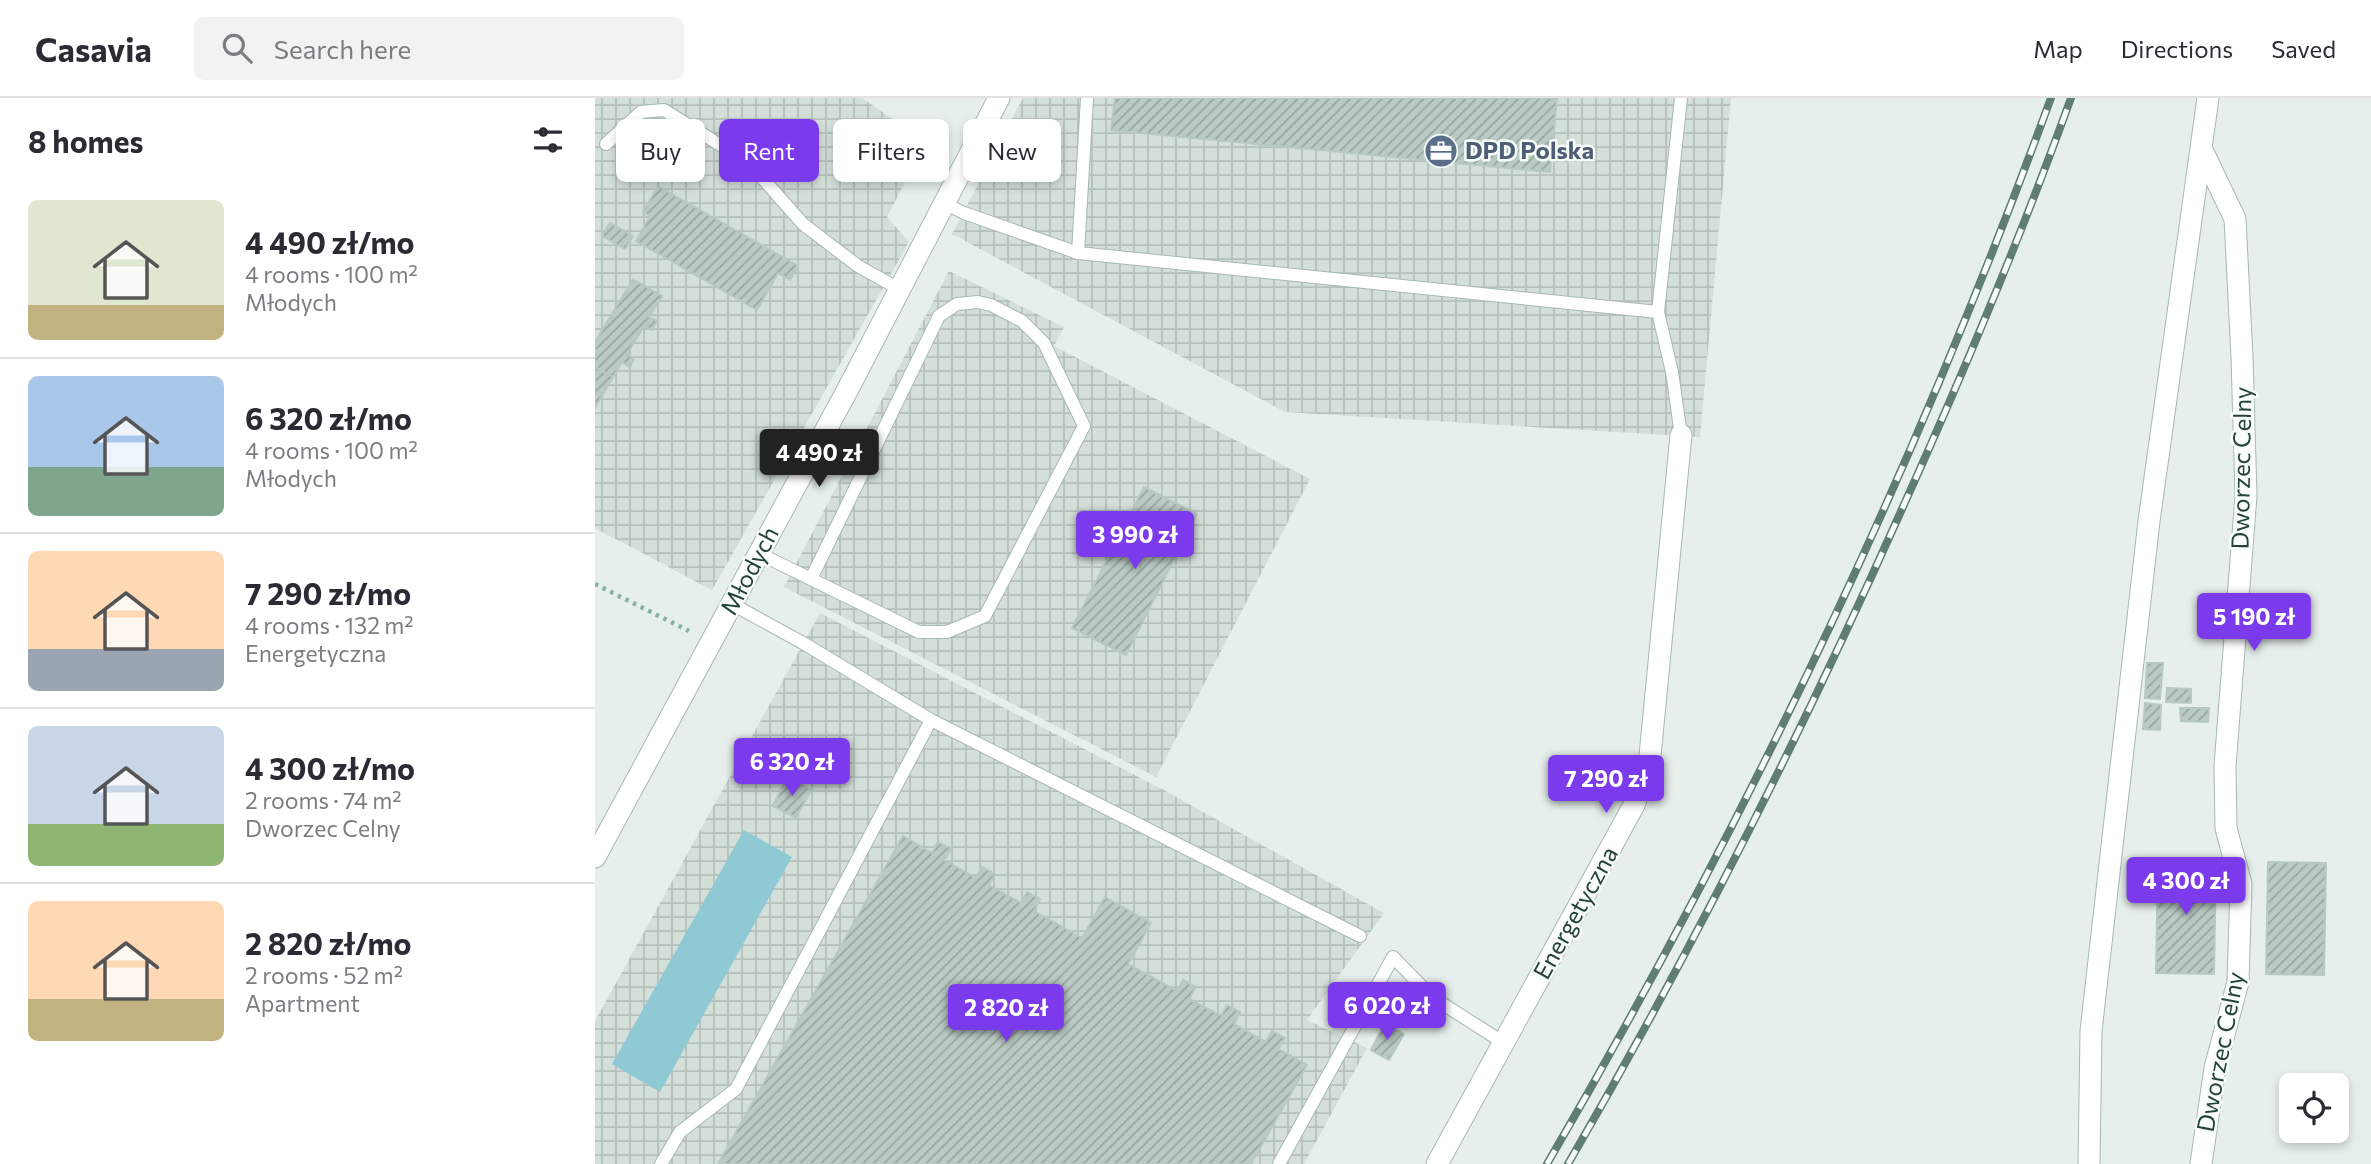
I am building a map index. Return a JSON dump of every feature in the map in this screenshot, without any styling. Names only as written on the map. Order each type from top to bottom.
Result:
[{"type":"street","name":"Młodych","points":[[595,856],[760,554],[946,204],[999,98]]},
{"type":"street","points":[[2089,1164],[2091,1031],[2149,521],[2209,98]]},
{"type":"street","name":"Dworzec Celny","points":[[2201,1164],[2215,1068],[2238,982],[2241,884],[2226,828],[2225,766],[2246,496],[2235,219],[2203,152]]},
{"type":"street","name":"Energetyczna","points":[[1437,1164],[1635,805],[1650,756],[1681,435]]},
{"type":"lane","points":[[1078,253],[1087,98]]},
{"type":"lane","points":[[1681,98],[1658,312],[1672,372],[1681,435]]},
{"type":"lane","points":[[606,144],[641,112],[664,110],[749,163],[803,224],[858,266],[901,289]]},
{"type":"lane","points":[[946,204],[964,214],[1078,253],[1658,312]]},
{"type":"lane","points":[[760,554],[919,632],[947,632],[985,616],[1084,426],[1044,344],[1022,321],[991,305],[978,302],[957,304],[939,316],[811,579]]},
{"type":"lane","points":[[732,604],[931,720],[1360,936]]},
{"type":"lane","points":[[661,1164],[680,1132],[736,1088],[931,720]]},
{"type":"lane","points":[[1279,1164],[1393,957],[1432,997],[1504,1043]]},
{"type":"path","points":[[595,584],[712,643]]},
{"type":"shaded area","points":[[595,98],[862,98],[893,119],[833,119],[833,182],[905,182],[887,217],[909,242],[712,590],[595,528]]},
{"type":"shaded area","points":[[1023,98],[1731,98],[1700,437],[1285,412],[952,234],[979,182],[1061,182],[1061,119],[1012,119]]},
{"type":"shaded area","points":[[949,271],[1064,327],[1054,346],[1310,479],[1156,777],[784,587]]},
{"type":"shaded area","points":[[820,613],[1162,789],[1384,913],[1307,1020],[1367,1048],[1304,1164],[595,1164],[595,1021]]},
{"type":"water","points":[[744,830],[792,857],[660,1092],[612,1064]]},
{"type":"building","name":"DPD Polska","points":[[1115,98],[1557,98],[1550,172],[1111,130]]},
{"type":"building","points":[[658,186],[798,266],[790,280],[778,273],[757,310],[636,241],[650,216],[643,212]]},
{"type":"building","points":[[610,223],[633,236],[625,249],[602,236]]},
{"type":"building","points":[[633,279],[662,296],[649,317],[657,321],[652,330],[644,326],[627,354],[634,359],[630,367],[622,362],[613,377],[595,367],[595,342]]},
{"type":"building","points":[[595,367],[613,377],[595,408]]},
{"type":"building","points":[[1144,487],[1197,514],[1126,655],[1072,628]]},
{"type":"building","points":[[2147,663],[2163,663],[2160,699],[2145,698]]},
{"type":"building","points":[[2167,688],[2191,689],[2191,703],[2166,702]]},
{"type":"building","points":[[2145,703],[2161,705],[2160,730],[2143,729]]},
{"type":"building","points":[[2180,708],[2209,708],[2208,722],[2181,721]]},
{"type":"building","points":[[787,777],[811,790],[796,818],[773,806]]},
{"type":"building","points":[[903,836],[932,853],[938,842],[951,849],[944,860],[976,878],[982,867],[995,874],[989,885],[1021,903],[1027,892],[1040,899],[1034,911],[1082,938],[1105,897],[1151,923],[1128,964],[1177,991],[1183,980],[1196,987],[1189,999],[1221,1016],[1227,1005],[1240,1012],[1234,1024],[1266,1042],[1272,1031],[1285,1038],[1278,1049],[1307,1065],[1251,1164],[718,1164]]},
{"type":"building","points":[[2158,860],[2216,861],[2214,974],[2156,973]]},
{"type":"building","points":[[2268,862],[2326,863],[2324,975],[2266,974]]},
{"type":"building","points":[[1385,1023],[1404,1034],[1389,1060],[1371,1050]]},
{"type":"railway","points":[[1547,1164],[1690,906],[1823,642],[1943,372],[1999,236],[2051,98]]},
{"type":"railway","points":[[1568,1164],[1701,923],[1825,676],[1969,356],[2012,254],[2071,98]]},
{"type":"place","name":"DPD Polska","points":[[1441,151]]}]
